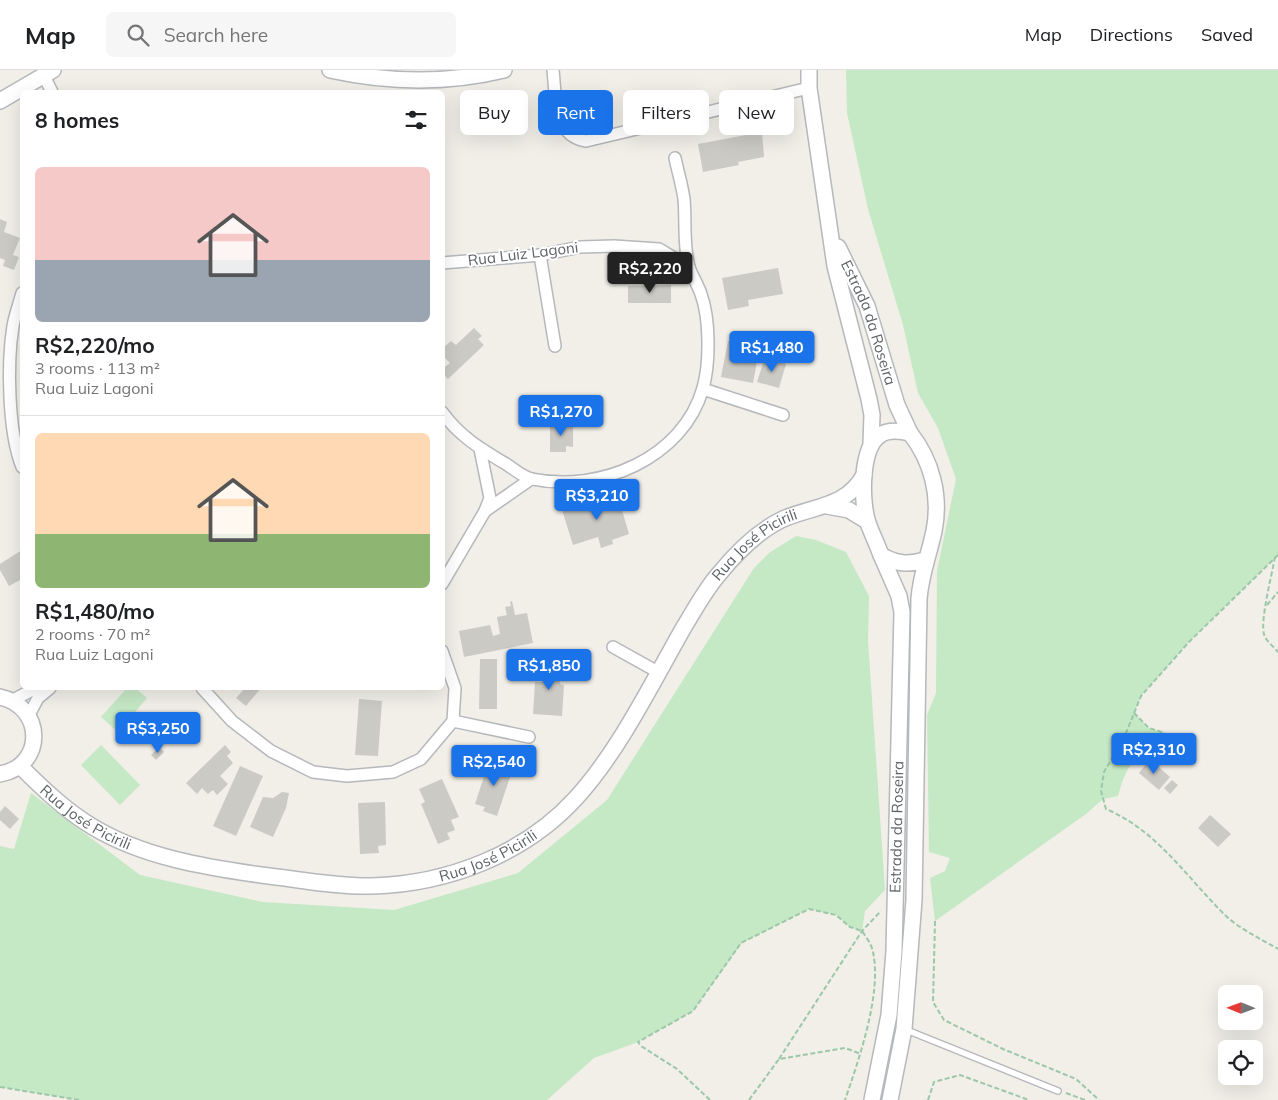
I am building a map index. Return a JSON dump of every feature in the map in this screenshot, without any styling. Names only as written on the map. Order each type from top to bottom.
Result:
[{"type":"street","points":[[330,70],[384,80],[411,81],[465,77],[504,70]]},
{"type":"street","points":[[553,70],[561,125],[572,136],[586,141],[809,88]]},
{"type":"street","name":"Estrada da Roseira","points":[[809,70],[809,88],[843,302],[872,415],[871,443],[864,475],[867,521],[899,596],[902,612],[895,895],[889,1016],[872,1100]]},
{"type":"street","points":[[0,101],[48,73],[52,90]]},
{"type":"street","points":[[445,416],[454,429],[480,450],[530,479],[598,480],[650,459],[688,420],[703,389],[707,366],[707,329],[702,296],[689,267],[684,197],[675,158]]},
{"type":"street","name":"Estrada da Roseira","points":[[828,213],[841,256],[867,306],[897,404],[910,433],[920,445],[927,461],[936,493],[934,530],[925,560],[919,599],[914,900],[904,1029],[890,1100]]},
{"type":"street","name":"Rua Luiz Lagoni","points":[[445,264],[540,255],[580,247],[659,249],[689,267]]},
{"type":"street","points":[[540,255],[555,346]]},
{"type":"street","points":[[20,300],[13,326],[9,381],[13,424],[20,457]]},
{"type":"street","points":[[703,389],[783,416]]},
{"type":"street","points":[[871,443],[886,432],[910,433]]},
{"type":"street","points":[[445,579],[485,511],[490,498],[480,450]]},
{"type":"street","name":"Rua José Picirili","points":[[20,766],[48,794],[93,828],[173,860],[217,869],[370,886],[416,883],[484,863],[524,842],[575,799],[604,764],[712,582],[738,551],[782,520],[828,506],[850,494],[858,486],[864,475]]},
{"type":"street","points":[[485,511],[530,479]]},
{"type":"street","points":[[828,506],[849,510],[867,521]]},
{"type":"street","points":[[881,555],[900,563],[911,564],[925,560]]},
{"type":"street","points":[[613,648],[658,672]]},
{"type":"street","points":[[204,690],[232,721],[271,751],[313,772],[347,776],[393,772],[421,759],[453,721],[455,688],[445,660]]},
{"type":"street","points":[[7,698],[30,690]]},
{"type":"street","points":[[29,715],[38,698],[48,690]]},
{"type":"street","points":[[0,774],[8,773],[20,766],[32,750],[34,740],[34,730],[29,715],[7,698]]},
{"type":"street","points":[[453,721],[529,736]]},
{"type":"lane","points":[[904,1029],[1058,1090]]},
{"type":"path","points":[[1278,554],[1141,696],[1124,738],[1104,772],[1101,791],[1106,809],[1128,818],[1160,846],[1228,917],[1278,949]]},
{"type":"path","points":[[1275,558],[1267,605],[1261,621],[1264,636],[1278,652]]},
{"type":"path","points":[[1267,605],[1278,592]]},
{"type":"path","points":[[1134,713],[1149,728],[1165,733]]},
{"type":"path","points":[[749,1100],[779,1059],[862,931],[895,895]]},
{"type":"path","points":[[710,1100],[677,1069],[641,1046],[638,1042],[693,1011],[742,943],[809,908],[836,915],[850,927],[862,931],[873,951],[874,989],[861,1054],[846,1100]]},
{"type":"path","points":[[935,921],[933,1002],[944,1020],[1003,1049],[1076,1080],[1099,1100]]},
{"type":"path","points":[[779,1059],[844,1048],[861,1054]]},
{"type":"path","points":[[928,1100],[934,1082],[960,1075],[1029,1100]]},
{"type":"path","points":[[0,1088],[79,1100]]},
{"type":"path","points":[[1058,1090],[1085,1100]]},
{"type":"green space","points":[[846,70],[1278,70],[1278,555],[1189,642],[1141,696],[1134,713],[1149,728],[1165,733],[1163,744],[1138,758],[1128,768],[1118,796],[1103,799],[1086,814],[935,921],[930,878],[945,871],[950,858],[929,852],[927,715],[936,693],[937,571],[956,479],[938,428],[918,393],[903,325],[868,209],[847,113]]},
{"type":"green space","points":[[796,536],[816,540],[846,552],[869,596],[868,641],[885,890],[865,911],[862,931],[850,927],[836,915],[809,909],[742,943],[693,1011],[638,1042],[594,1058],[547,1100],[79,1100],[0,1087],[0,846],[14,849],[31,793],[140,875],[263,902],[394,910],[518,873],[607,800],[754,568],[769,553]]},
{"type":"green space","points":[[125,690],[137,690],[147,698],[118,732],[101,717]]},
{"type":"green space","points":[[101,745],[140,785],[120,805],[81,765]]},
{"type":"building","points":[[746,135],[762,135],[764,157],[738,162],[739,165],[703,172],[698,144]]},
{"type":"building","points":[[0,219],[7,222],[4,232],[20,238],[13,255],[19,257],[14,270],[3,266],[5,260],[0,258]]},
{"type":"building","points":[[778,268],[783,294],[748,300],[749,306],[728,310],[722,278]]},
{"type":"building","points":[[671,285],[671,303],[628,303],[628,286]]},
{"type":"building","points":[[474,328],[482,336],[478,339],[484,345],[448,379],[445,376],[445,367],[450,363],[445,358],[445,346],[451,341],[456,345]]},
{"type":"building","points":[[751,338],[761,340],[753,383],[721,377],[728,341],[750,345]]},
{"type":"building","points":[[765,357],[786,364],[779,388],[757,382]]},
{"type":"building","points":[[550,423],[573,423],[573,447],[566,446],[566,452],[550,452]]},
{"type":"building","points":[[617,493],[629,534],[612,540],[613,544],[601,548],[598,537],[573,545],[562,510]]},
{"type":"building","points":[[20,551],[20,580],[9,586],[0,570],[0,564]]},
{"type":"building","points":[[512,601],[515,615],[527,613],[533,643],[464,657],[459,631],[490,625],[493,636],[500,634],[497,617],[507,615],[505,607],[511,606],[510,602]]},
{"type":"building","points":[[480,659],[497,659],[497,709],[479,709]]},
{"type":"building","points":[[539,660],[557,662],[560,684],[564,685],[562,716],[533,714],[535,682],[543,682],[543,674],[538,674]]},
{"type":"building","points":[[243,690],[259,690],[246,706],[236,698]]},
{"type":"building","points":[[359,699],[382,701],[378,756],[355,755]]},
{"type":"building","points":[[190,712],[198,721],[192,726],[184,718]]},
{"type":"building","points":[[176,716],[186,727],[169,743],[159,732]]},
{"type":"building","points":[[225,745],[231,752],[227,756],[233,763],[220,776],[228,784],[217,795],[213,790],[208,794],[202,788],[197,794],[186,783]]},
{"type":"building","points":[[159,747],[164,752],[156,760],[151,755]]},
{"type":"building","points":[[1150,759],[1170,777],[1159,790],[1139,773]]},
{"type":"building","points":[[500,760],[514,765],[497,816],[483,811],[485,807],[475,804],[488,764],[497,768]]},
{"type":"building","points":[[240,766],[263,776],[236,836],[213,826]]},
{"type":"building","points":[[442,779],[459,817],[451,820],[455,830],[447,833],[450,839],[438,844],[421,804],[425,802],[419,789]]},
{"type":"building","points":[[1172,780],[1178,785],[1170,794],[1164,788]]},
{"type":"building","points":[[282,792],[289,793],[286,808],[273,837],[250,827],[263,797],[273,798]]},
{"type":"building","points":[[385,802],[386,845],[378,846],[379,853],[360,854],[358,803]]},
{"type":"building","points":[[5,806],[19,819],[10,829],[0,820],[0,812]]},
{"type":"building","points":[[1210,815],[1231,834],[1218,847],[1198,828]]}]
